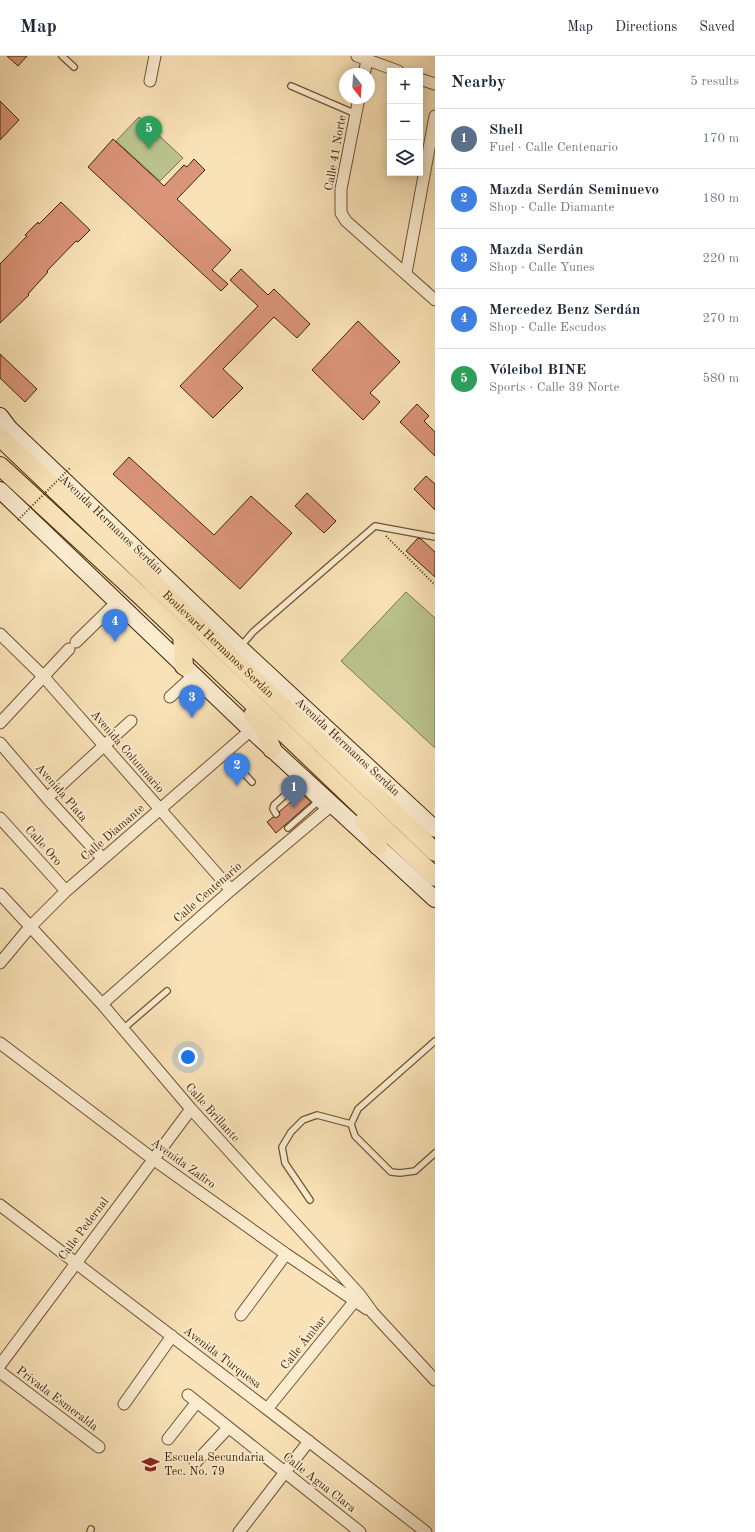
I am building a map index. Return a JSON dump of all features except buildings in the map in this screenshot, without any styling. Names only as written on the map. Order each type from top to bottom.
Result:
[{"type":"main road","name":"Avenida Hermanos Serdán","points":[[0,416],[9,428],[239,647],[435,828]]},
{"type":"main road","name":"Boulevard Hermanos Serdán","points":[[0,437],[435,852]]},
{"type":"main road","name":"Boulevard Hermanos Serdán","points":[[0,466],[182,635],[435,877]]},
{"type":"main road","points":[[1,494],[272,749],[325,804],[378,846],[435,899]]},
{"type":"main road","points":[[182,635],[189,670]]},
{"type":"main road","points":[[241,692],[244,704],[264,728],[272,749]]},
{"type":"main road","points":[[341,787],[341,794],[345,801],[375,833],[378,838],[378,846]]},
{"type":"street","points":[[150,82],[155,56]]},
{"type":"street","points":[[364,68],[364,57],[391,68]]},
{"type":"street","points":[[423,80],[435,84]]},
{"type":"street","name":"Calle 41 Norte","points":[[358,104],[341,189],[341,214],[346,221],[406,273]]},
{"type":"street","points":[[435,116],[406,273],[435,300]]},
{"type":"street","points":[[0,724],[73,645],[117,602]]},
{"type":"street","name":"Avenida Columnario","points":[[0,634],[44,676],[231,890]]},
{"type":"street","points":[[170,697],[189,670]]},
{"type":"street","points":[[47,798],[131,721]]},
{"type":"street","name":"Calle Diamante","points":[[0,963],[30,927],[66,891],[251,730]]},
{"type":"street","name":"Avenida Plata","points":[[0,743],[103,860]]},
{"type":"street","name":"Calle Centenario","points":[[102,1004],[231,890],[295,837],[325,804]]},
{"type":"street","name":"Calle Oro","points":[[0,818],[66,891]]},
{"type":"street","name":"Calle Brillante","points":[[0,894],[102,1004],[190,1109],[357,1298],[373,1313],[435,1380]]},
{"type":"street","name":"Avenida Zafiro","points":[[0,1043],[153,1159],[286,1254],[357,1298]]},
{"type":"street","name":"Calle Pedernal","points":[[0,1364],[190,1109]]},
{"type":"street","name":"Avenida Turquesa","points":[[0,1205],[426,1532]]},
{"type":"street","points":[[241,1315],[286,1254]]},
{"type":"street","name":"Calle Ámbar","points":[[267,1409],[357,1298]]},
{"type":"street","points":[[124,1404],[172,1336]]},
{"type":"street","name":"Privada Esmeralda","points":[[0,1372],[99,1447]]},
{"type":"street","name":"Calle Agua Clara","points":[[188,1395],[284,1473],[360,1532]]},
{"type":"street","points":[[168,1439],[197,1402]]},
{"type":"street","points":[[195,1463],[228,1428]]},
{"type":"street","points":[[239,1532],[309,1441]]},
{"type":"lane","points":[[62,56],[74,67]]},
{"type":"lane","points":[[291,86],[356,114]]},
{"type":"lane","points":[[239,647],[253,632],[375,526],[435,537]]},
{"type":"lane","points":[[225,753],[252,782]]},
{"type":"lane","points":[[276,814],[273,806],[301,780]]},
{"type":"lane","points":[[295,837],[286,826],[325,804]]},
{"type":"lane","points":[[123,1029],[167,991]]},
{"type":"lane","points":[[435,1041],[358,1109],[352,1124],[354,1136],[391,1172],[400,1173],[415,1171],[435,1153]]},
{"type":"lane","points":[[310,1200],[286,1163],[282,1147],[291,1132],[303,1120],[318,1115],[352,1124]]},
{"type":"path","points":[[18,520],[70,468]]},
{"type":"path","points":[[375,526],[435,584]]},
{"type":"green space","points":[[139,117],[183,158],[160,181],[116,141]]},
{"type":"green space","points":[[406,592],[435,618],[435,748],[341,661]]},
{"type":"place","name":"Vóleibol BINE","points":[[149,149]]},
{"type":"place","name":"Mercedez Benz Serdán","points":[[115,642]]},
{"type":"place","name":"Mazda Serdán","points":[[192,718]]},
{"type":"place","name":"Mazda Serdán Seminuevo","points":[[237,786]]},
{"type":"place","name":"Shell","points":[[294,808]]},
{"type":"place","name":"Escuela Secundaria Tec. No. 79","points":[[151,1465]]}]
